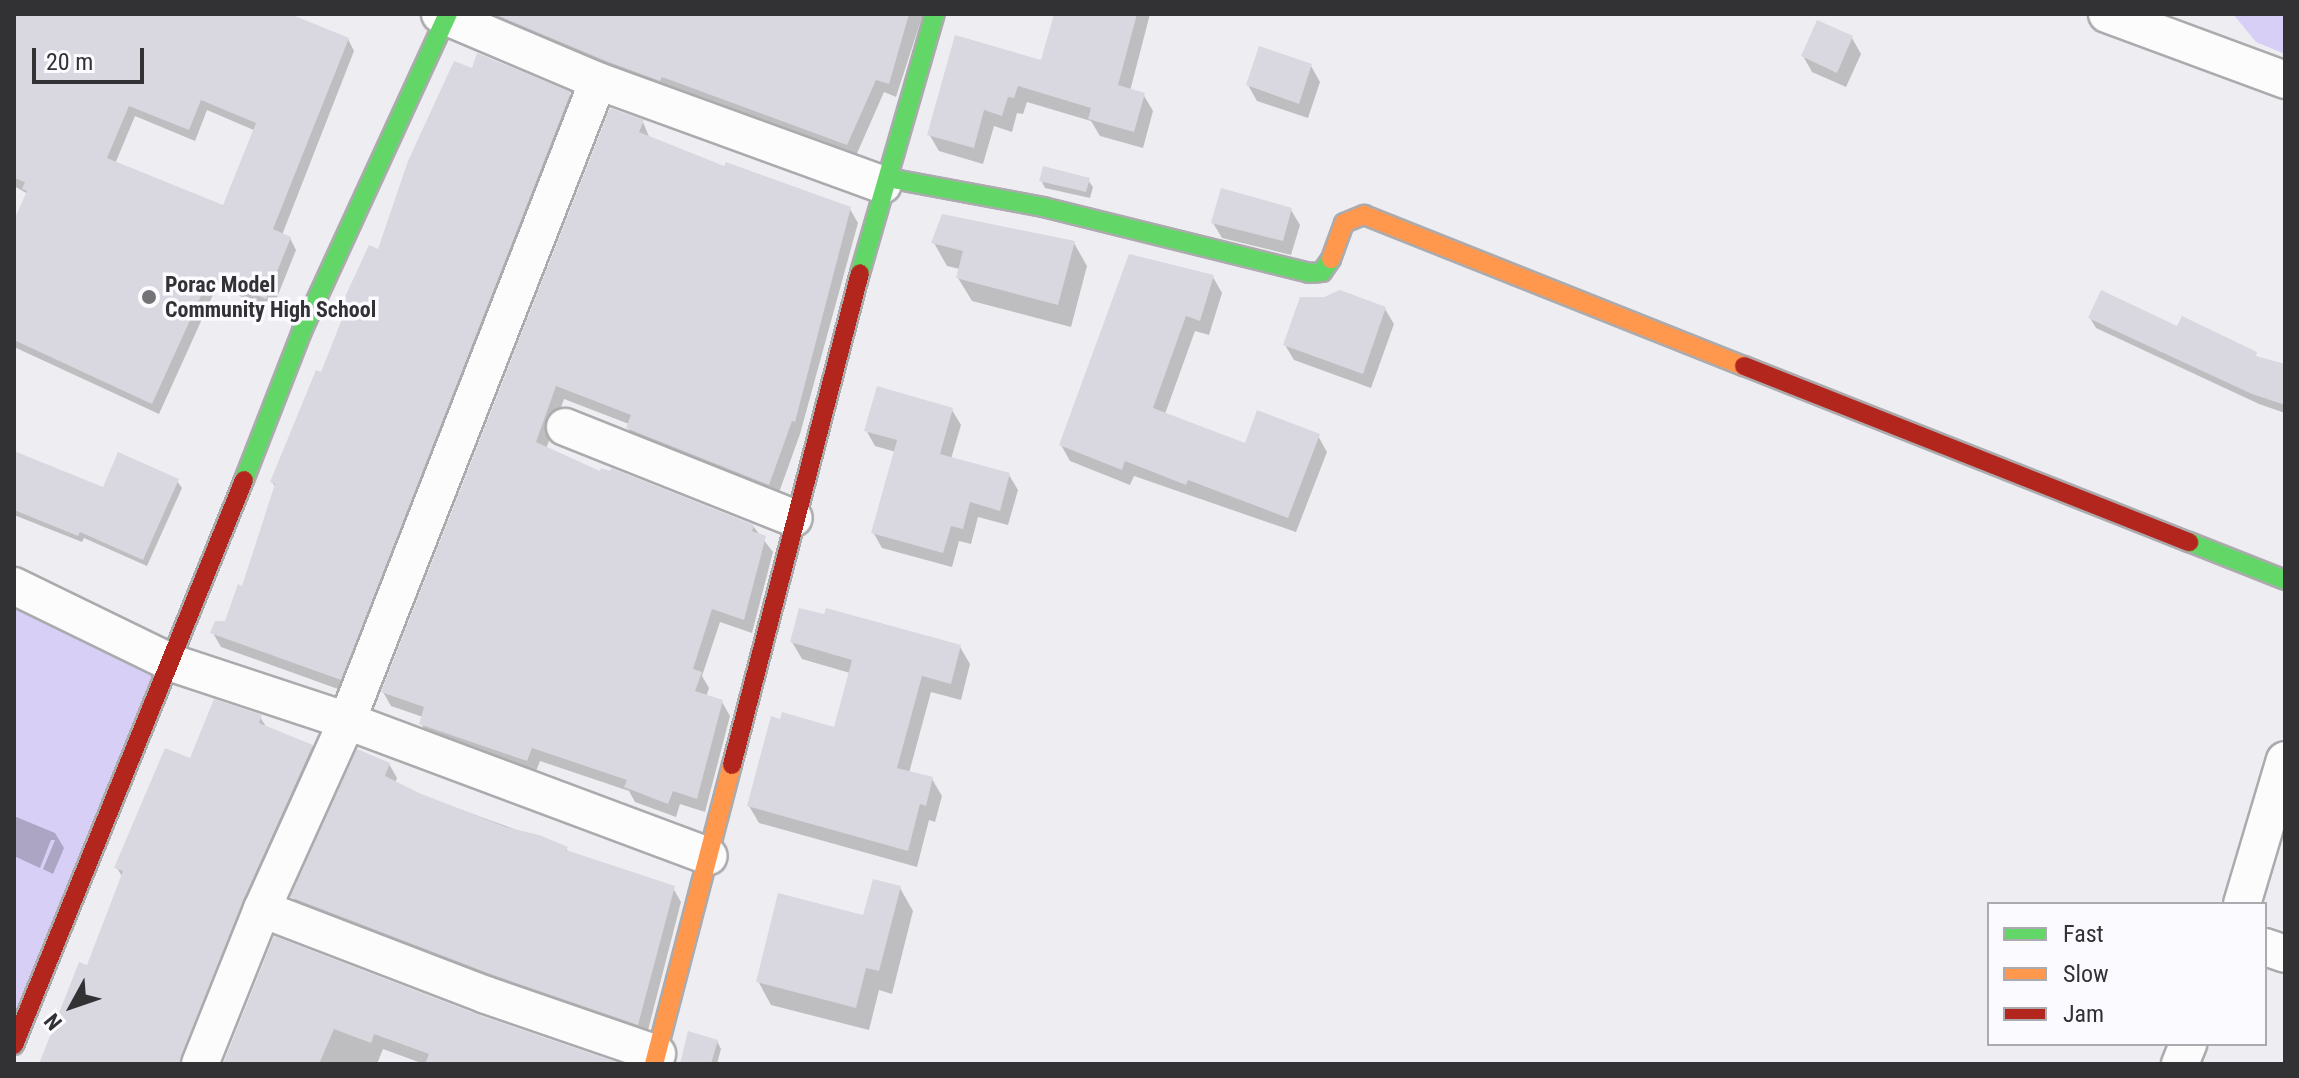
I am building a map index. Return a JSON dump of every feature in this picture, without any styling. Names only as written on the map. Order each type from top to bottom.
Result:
[{"type":"street","points":[[262,909],[656,1059],[794,518],[935,14]]},
{"type":"street","points":[[2107,14],[2285,80]]},
{"type":"street","points":[[14,1045],[172,663],[302,331],[445,15],[598,81],[886,181],[1043,207],[1309,273],[1322,272],[1329,265],[1344,223],[1364,215],[2285,580]]},
{"type":"street","points":[[200,1064],[262,909],[347,721],[598,81]]},
{"type":"street","points":[[565,427],[794,518]]},
{"type":"street","points":[[14,586],[172,663],[347,721],[709,856]]},
{"type":"street","points":[[2243,902],[2285,760]]},
{"type":"shaded area","points":[[2233,14],[2285,14],[2285,54],[2256,42]]},
{"type":"shaded area","points":[[14,586],[172,663],[14,1045]]},
{"type":"building","points":[[14,14],[290,14],[349,38],[273,229],[291,237],[266,299],[210,276],[152,404],[14,340],[14,220],[27,191],[22,189],[25,182],[14,178]],"holes":[[[201,100],[256,123],[223,205],[107,158],[129,106],[189,130]]]},
{"type":"building","points":[[494,14],[909,14],[889,84],[876,80],[847,145],[662,77],[660,81],[606,61]]},
{"type":"building","points":[[1054,14],[1137,14],[1118,85],[1145,93],[1134,132],[1088,119],[1091,108],[1018,86],[1014,98],[1008,97],[1002,116],[984,110],[974,148],[927,135],[955,35],[1041,60]]},
{"type":"building","points":[[1817,20],[1853,36],[1837,73],[1801,56]]},
{"type":"building","points":[[1259,46],[1312,64],[1299,104],[1246,85]]},
{"type":"building","points":[[477,53],[571,92],[341,680],[210,633],[215,621],[225,621],[238,584],[242,586],[275,484],[270,482],[316,370],[321,372],[344,314],[338,312],[369,245],[378,249],[408,161],[454,61],[472,68]]},
{"type":"building","points":[[610,108],[644,120],[639,132],[724,166],[726,162],[851,207],[795,422],[792,421],[769,485],[626,428],[631,415],[556,386],[536,442],[600,471],[601,468],[610,471],[611,468],[754,525],[752,531],[766,536],[744,620],[712,609],[693,669],[702,672],[695,691],[723,700],[697,799],[673,791],[668,804],[624,787],[627,780],[532,748],[527,761],[419,724],[424,707],[381,692]]},
{"type":"building","points":[[1043,166],[1090,178],[1086,192],[1039,181]]},
{"type":"building","points":[[1221,188],[1292,208],[1283,241],[1211,223]]},
{"type":"building","points":[[942,214],[1075,241],[1058,305],[956,278],[963,251],[931,243]]},
{"type":"building","points":[[1129,254],[1214,275],[1200,321],[1186,316],[1153,408],[1245,443],[1257,410],[1320,434],[1288,518],[1188,480],[1186,485],[1125,461],[1122,470],[1059,445]]},
{"type":"building","points":[[1340,290],[1386,307],[1363,374],[1283,345],[1300,297],[1324,297]]},
{"type":"building","points":[[2101,290],[2177,326],[2182,316],[2257,352],[2256,356],[2285,364],[2285,405],[2252,394],[2088,318]]},
{"type":"building","points":[[877,386],[953,408],[940,454],[1010,473],[1000,511],[970,502],[963,529],[951,526],[943,553],[871,533],[897,440],[864,431]]},
{"type":"building","points":[[14,451],[103,487],[118,452],[179,479],[143,560],[80,532],[78,536],[14,510]]},
{"type":"building","points":[[799,608],[824,614],[826,608],[961,645],[951,684],[922,676],[897,768],[933,777],[926,806],[920,804],[908,851],[747,806],[771,716],[780,719],[782,712],[834,727],[852,660],[790,642]]},
{"type":"building","points":[[214,699],[262,715],[259,723],[313,745],[243,901],[179,1064],[39,1064],[79,962],[87,965],[123,871],[114,868],[165,748],[190,758]]},
{"type":"building","points":[[357,749],[390,763],[385,776],[419,793],[506,827],[539,835],[568,847],[566,850],[675,886],[638,1025],[493,975],[290,897]]},
{"type":"building","points":[[873,879],[901,886],[879,971],[866,968],[856,1008],[756,982],[778,893],[863,915]]},
{"type":"building","points":[[274,936],[479,1015],[622,1064],[425,1064],[429,1054],[374,1034],[371,1043],[334,1029],[319,1064],[223,1064]]},
{"type":"building","points":[[688,1031],[718,1040],[711,1064],[680,1064]]},
{"type":"traffic: fast","points":[[244,480],[302,331],[448,14]]},
{"type":"traffic: fast","points":[[860,273],[935,14]]},
{"type":"traffic: fast","points":[[888,178],[1043,207],[1309,273],[1322,272],[1331,259]]},
{"type":"traffic: fast","points":[[2189,542],[2285,580]]},
{"type":"traffic: slow","points":[[1331,259],[1344,223],[1364,215],[1744,366]]},
{"type":"traffic: slow","points":[[654,1064],[732,765]]},
{"type":"traffic: jam","points":[[732,765],[860,273]]},
{"type":"traffic: jam","points":[[1744,366],[2189,542]]},
{"type":"traffic: jam","points":[[14,1045],[244,480]]},
{"type":"place","name":"Porac Model Community High School","points":[[149,297]]}]
